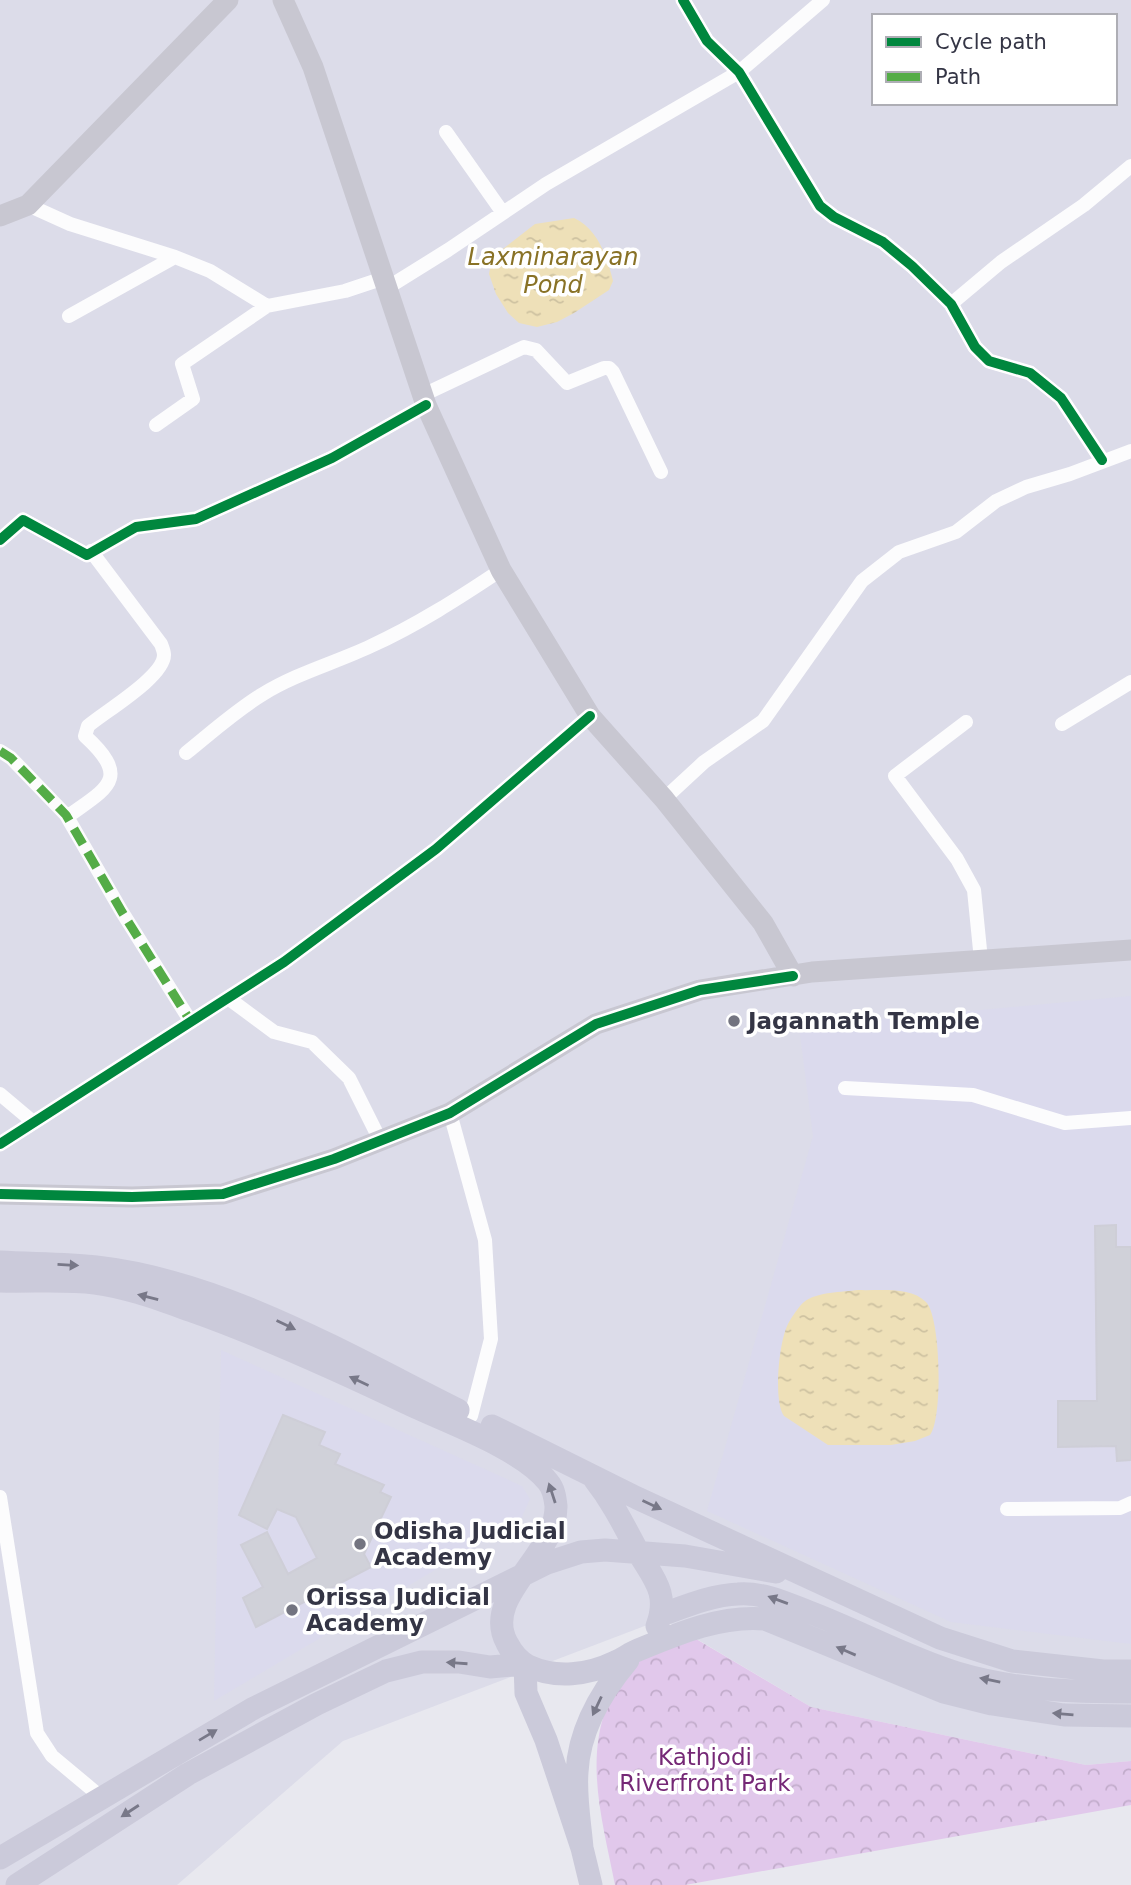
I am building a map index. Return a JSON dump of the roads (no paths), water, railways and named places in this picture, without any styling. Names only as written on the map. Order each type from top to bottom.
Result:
[{"type":"main road","points":[[0,216],[28,205],[228,0]]},
{"type":"main road","points":[[283,0],[313,67],[424,400],[501,570],[590,716],[664,800],[763,923],[793,976]]},
{"type":"main road","points":[[0,1194],[132,1197],[223,1194],[334,1159],[450,1113],[596,1024],[700,990],[793,976],[1131,950]]},
{"type":"main road","points":[[0,1262],[97,1266],[177,1284],[272,1318],[590,1475],[940,1638],[1012,1661],[1103,1671],[1131,1671]]},
{"type":"main road","points":[[0,1281],[96,1283],[163,1301],[239,1328],[332,1368],[500,1446],[547,1481],[555,1493],[556,1517],[548,1539],[509,1594],[503,1613],[502,1634],[511,1651],[525,1664],[553,1674],[584,1672],[606,1666],[637,1650],[719,1621],[743,1617],[765,1619],[944,1692],[992,1704],[1064,1715],[1131,1716]]},
{"type":"main road","points":[[582,1848],[577,1772],[582,1740],[608,1684],[654,1632],[661,1615],[662,1601],[657,1580],[639,1553],[613,1503],[590,1475]]},
{"type":"main road","points":[[0,1858],[254,1707],[547,1563],[580,1552],[605,1550],[685,1556],[814,1580]]},
{"type":"main road","points":[[661,1615],[702,1601],[738,1593],[768,1596],[958,1673],[1014,1685],[1067,1692],[1131,1692]]},
{"type":"main road","points":[[16,1885],[187,1774],[317,1704],[386,1671],[422,1662],[459,1662],[490,1667],[525,1664]]},
{"type":"main road","points":[[525,1664],[526,1693],[546,1740],[582,1848],[591,1885]]},
{"type":"street","points":[[683,0],[707,41],[739,72],[820,206],[883,242],[912,266],[951,304],[975,346],[989,361],[1030,373],[1061,398],[1102,460]]},
{"type":"street","points":[[156,425],[193,399],[182,365],[267,306],[385,283],[503,213],[546,184],[739,72],[823,0]]},
{"type":"street","points":[[446,132],[503,213]]},
{"type":"street","points":[[951,304],[1001,262],[1084,205],[1131,166]]},
{"type":"street","points":[[28,205],[69,224],[175,257],[210,271],[267,306]]},
{"type":"street","points":[[69,316],[175,257]]},
{"type":"street","points":[[0,540],[23,520],[87,555],[136,527],[196,519],[332,458],[424,400],[524,347],[536,350],[567,383],[609,368],[661,472]]},
{"type":"street","points":[[664,800],[704,762],[763,721],[863,581],[899,552],[956,532],[996,501],[1026,487],[1131,451]]},
{"type":"street","points":[[67,817],[104,791],[111,780],[110,766],[100,750],[85,736],[88,726],[130,697],[159,666],[164,656],[161,644],[91,551]]},
{"type":"street","points":[[186,753],[236,711],[264,693],[319,666],[369,647],[431,616],[501,570]]},
{"type":"street","points":[[1062,724],[1131,682]]},
{"type":"street","points":[[0,1144],[284,962],[436,849],[590,716]]},
{"type":"street","points":[[966,722],[895,776],[957,859],[974,890],[981,960]]},
{"type":"street","points":[[0,751],[12,758],[67,817],[122,912],[191,1022]]},
{"type":"street","points":[[228,998],[274,1032],[312,1042],[349,1078],[380,1140]]},
{"type":"street","points":[[845,1088],[973,1096],[1065,1123],[1131,1118]]},
{"type":"street","points":[[0,1094],[32,1121]]},
{"type":"street","points":[[450,1113],[486,1252],[491,1339],[471,1416]]},
{"type":"street","points":[[0,1497],[37,1732],[52,1756],[102,1797]]},
{"type":"street","points":[[1007,1509],[1120,1508],[1131,1503]]},
{"type":"water","name":"Laxminarayan Pond","points":[[574,218],[589,229],[600,245],[613,281],[609,290],[557,322],[537,327],[519,323],[508,313],[496,294],[489,274],[491,263],[499,252],[535,224]]},
{"type":"water","points":[[858,1290],[903,1291],[926,1302],[931,1311],[937,1346],[938,1390],[937,1410],[930,1435],[891,1445],[828,1445],[784,1416],[779,1398],[778,1371],[782,1343],[789,1321],[804,1302],[815,1296]]},
{"type":"place","name":"Jagannath Temple","points":[[734,1021]]},
{"type":"place","name":"Odisha Judicial Academy","points":[[360,1544]]},
{"type":"place","name":"Orissa Judicial Academy","points":[[292,1610]]},
{"type":"park label","name":"Kathjodi Riverfront Park","points":[[705,1770]]}]
